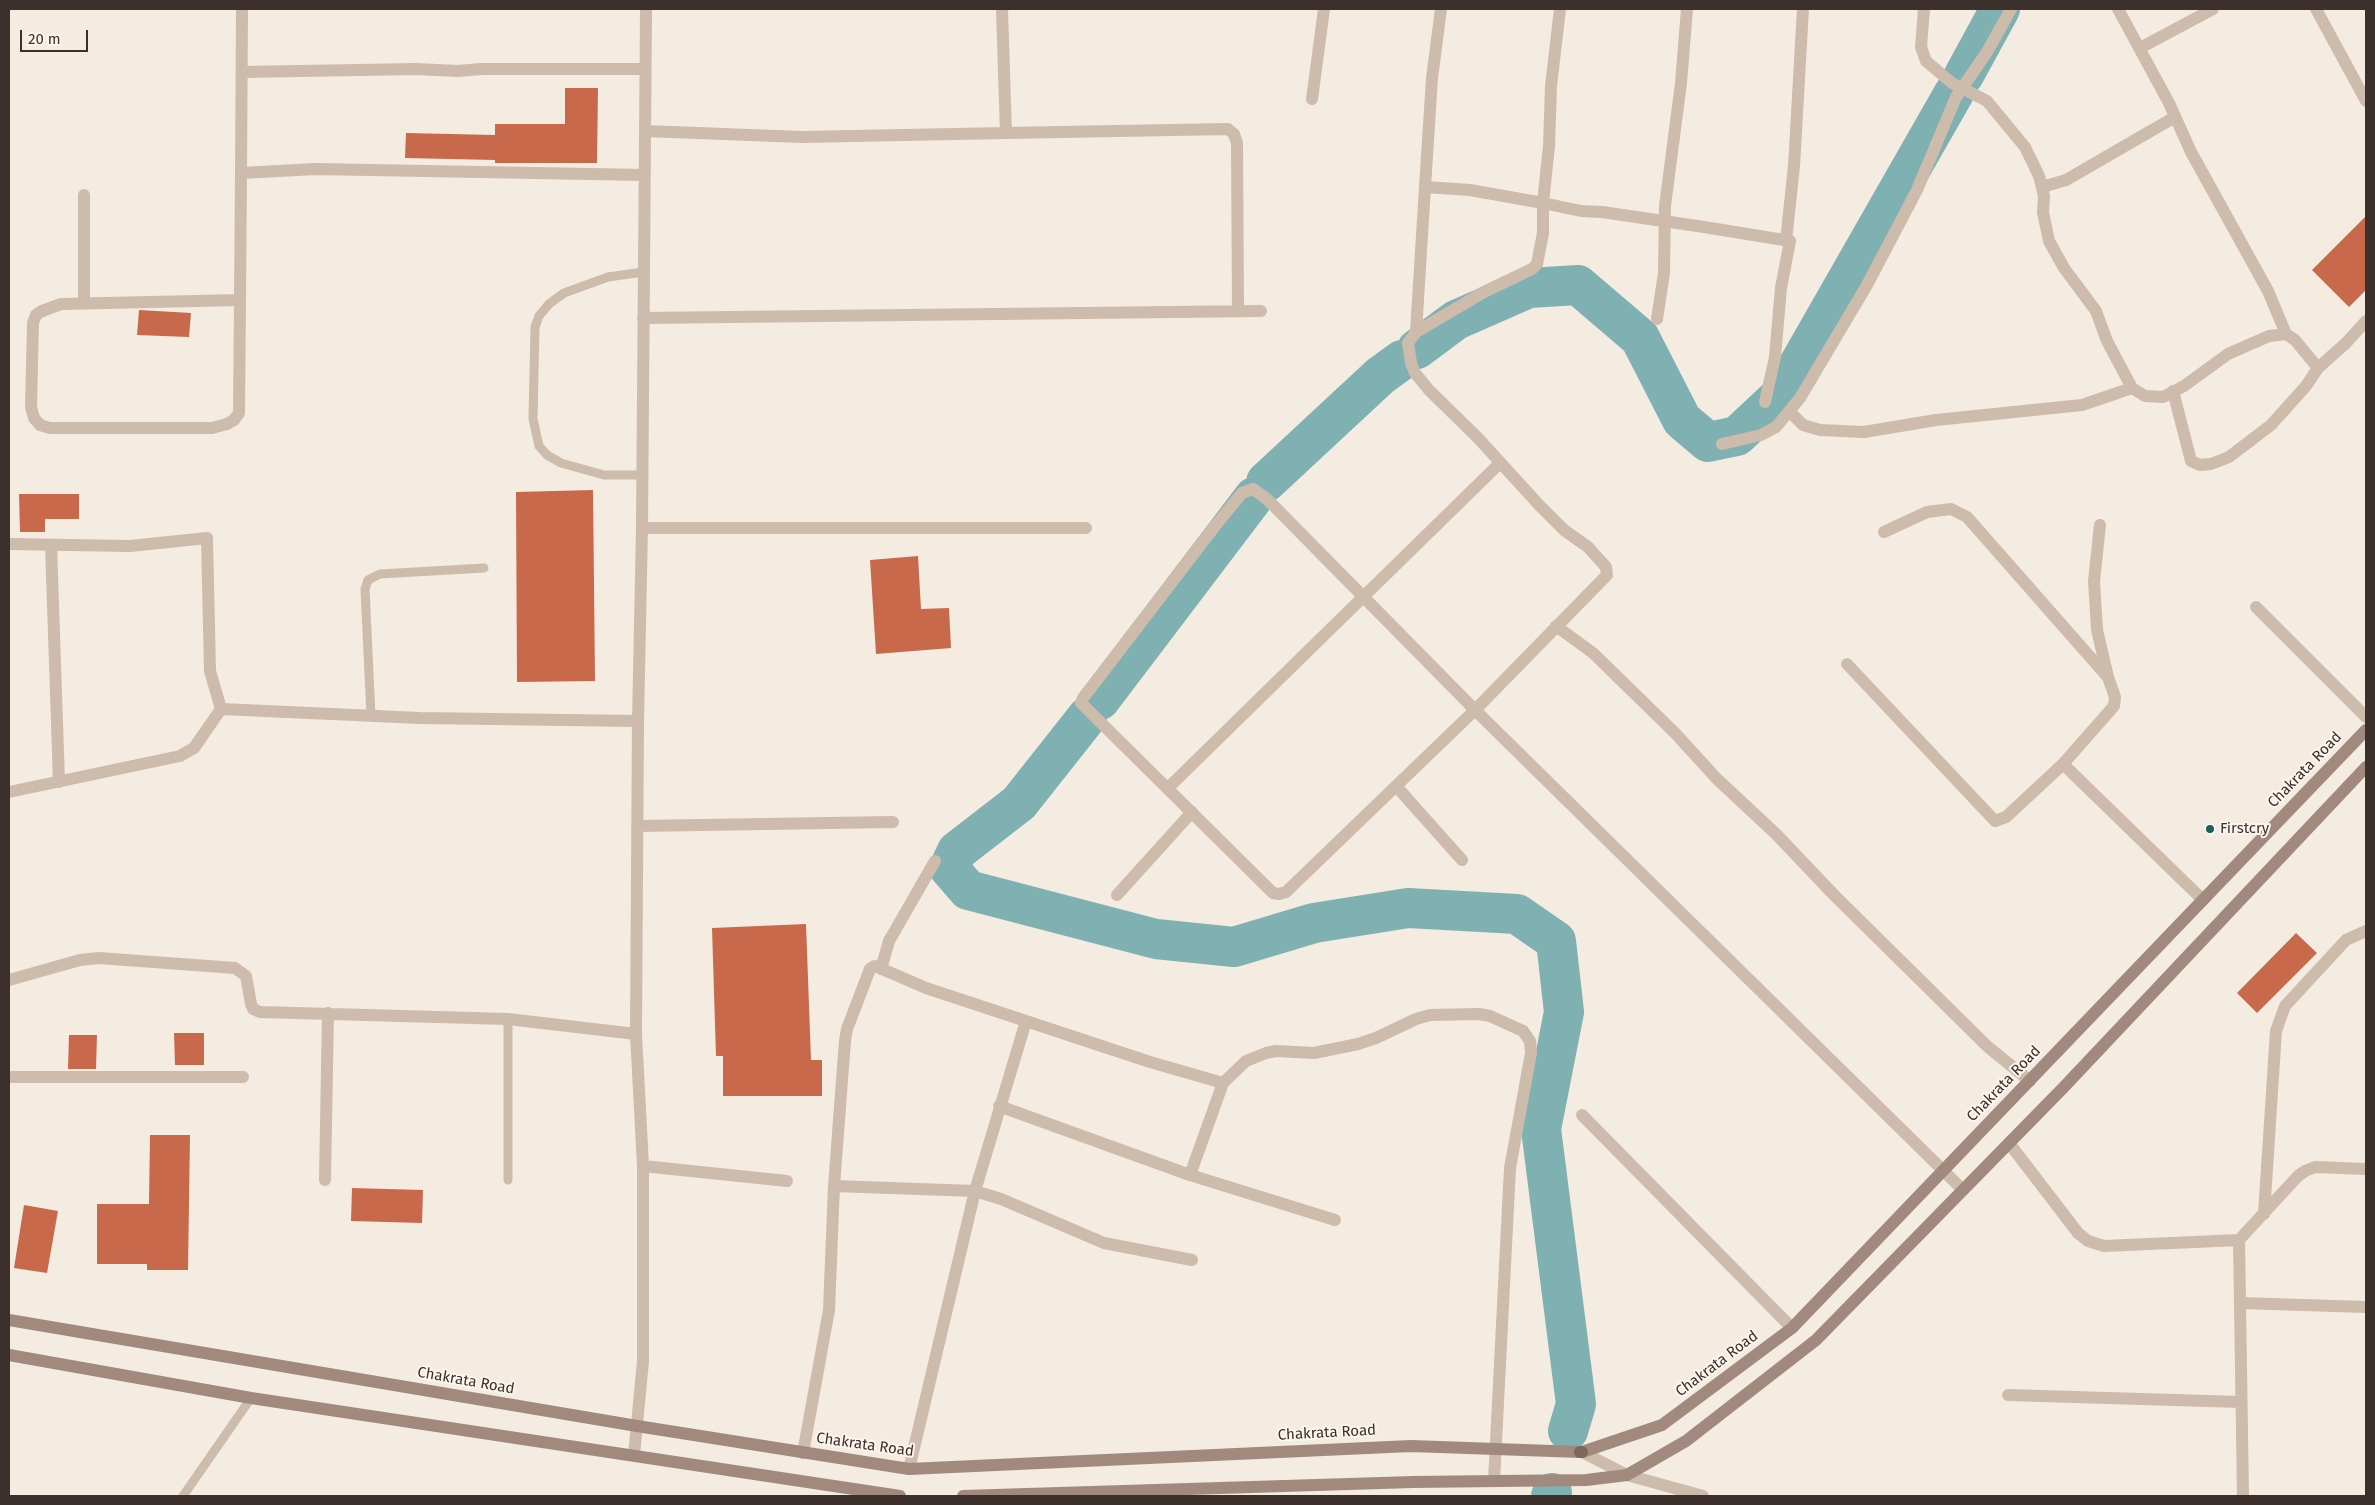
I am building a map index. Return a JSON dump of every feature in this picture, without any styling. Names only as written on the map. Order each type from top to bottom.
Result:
[{"type":"main road","name":"Chakrata Road","points":[[9,1320],[637,1426],[908,1469],[1411,1446],[1581,1452],[1662,1425],[1792,1328],[2366,730]]},
{"type":"main road","points":[[963,1496],[1242,1492],[1494,1481],[1586,1480],[1627,1474],[1686,1442],[1816,1340],[2009,1143],[2366,767]]},
{"type":"main road","points":[[9,1355],[251,1398],[900,1496]]},
{"type":"street","points":[[240,300],[61,304],[42,311],[36,315],[33,323],[31,407],[34,418],[40,425],[50,428],[212,428],[227,424],[234,420],[239,413],[240,300],[241,173],[242,72],[242,9]]},
{"type":"street","points":[[634,1455],[643,1361],[643,1166],[636,1034],[646,9]]},
{"type":"street","points":[[1002,9],[1006,133]]},
{"type":"street","points":[[1312,99],[1324,9]]},
{"type":"street","points":[[1416,332],[1432,78],[1441,9]]},
{"type":"street","points":[[1560,9],[1551,86],[1541,248],[1537,264],[1484,292],[1416,332],[1408,343],[1415,373],[1564,530],[1588,547],[1608,571],[1605,579],[1556,626],[1475,710],[1286,892],[1279,894],[1273,893],[1081,703],[1082,698],[1242,493],[1253,489],[1267,499],[1475,710],[1962,1190]]},
{"type":"street","points":[[1656,319],[1664,273],[1664,223],[1684,48],[1686,9]]},
{"type":"street","points":[[1786,241],[1794,166],[1803,9]]},
{"type":"street","points":[[1924,9],[1921,47],[1926,62],[1952,83],[1962,86],[1987,101],[2025,147],[2040,176],[2043,212],[2053,248],[2064,268],[2096,311],[2107,341],[2132,388],[2145,396],[2163,397],[2184,386],[2228,354],[2269,336],[2286,334]]},
{"type":"street","points":[[1722,444],[1762,435],[1776,427],[1790,412],[1862,293],[1917,190],[1962,86],[1987,52],[2011,9]]},
{"type":"street","points":[[2118,9],[2140,48],[2199,166],[2268,291],[2286,334],[2294,340],[2318,368]]},
{"type":"street","points":[[2140,48],[2213,9]]},
{"type":"street","points":[[2316,9],[2366,101]]},
{"type":"street","points":[[242,72],[416,69],[458,71],[481,68],[645,69]]},
{"type":"street","points":[[2042,187],[2066,180],[2175,117]]},
{"type":"street","points":[[645,130],[802,137],[1228,129],[1234,134],[1237,143],[1238,311]]},
{"type":"street","points":[[241,173],[316,169],[644,174]]},
{"type":"street","points":[[1425,187],[1470,190],[1581,211],[1602,212],[1664,223],[1704,226],[1790,241],[1782,288],[1775,357],[1765,402]]},
{"type":"street","points":[[84,196],[84,303]]},
{"type":"street","points":[[643,318],[1260,311]]},
{"type":"street","points":[[2173,392],[2191,461],[2200,465],[2211,464],[2229,457],[2271,424],[2306,386],[2318,368],[2346,343],[2366,321]]},
{"type":"street","points":[[1790,412],[1803,425],[1820,430],[1864,432],[1936,420],[2082,404],[2132,388]]},
{"type":"street","points":[[1168,788],[1500,463]]},
{"type":"street","points":[[1884,532],[1927,512],[1951,508],[1967,516],[2108,677]]},
{"type":"street","points":[[1847,664],[1994,820],[2006,817],[2063,764],[2114,706],[2115,697],[2108,677],[2097,630],[2094,581],[2100,525]]},
{"type":"street","points":[[642,528],[1086,528]]},
{"type":"street","points":[[9,544],[130,546],[207,538],[210,671],[221,709]]},
{"type":"street","points":[[51,545],[59,782]]},
{"type":"street","points":[[2256,607],[2366,717]]},
{"type":"street","points":[[1556,626],[1571,635],[1605,664],[1675,733],[1717,779],[1776,834],[1834,895],[1988,1047],[2030,1081]]},
{"type":"street","points":[[221,709],[371,716],[638,721]]},
{"type":"street","points":[[9,792],[180,756],[194,748],[221,709]]},
{"type":"street","points":[[2063,764],[2078,781],[2203,900]]},
{"type":"street","points":[[1396,786],[1462,860]]},
{"type":"street","points":[[1117,895],[1192,812]]},
{"type":"street","points":[[637,826],[893,822]]},
{"type":"street","points":[[881,970],[889,941],[935,861]]},
{"type":"street","points":[[2264,1214],[2276,1031],[2285,1006],[2346,940],[2366,931]]},
{"type":"street","points":[[9,980],[80,960],[99,958],[235,968],[246,976],[253,1009],[260,1012],[508,1019],[636,1034]]},
{"type":"street","points":[[803,1453],[829,1310],[834,1186],[847,1029],[870,969],[875,966],[926,988],[1150,1062],[1223,1083]]},
{"type":"street","points":[[325,1180],[328,1013]]},
{"type":"street","points":[[1190,1175],[1223,1083],[1246,1061],[1266,1053],[1314,1054],[1358,1044],[1376,1038],[1416,1018],[1430,1015],[1479,1014],[1490,1016],[1523,1031],[1530,1041],[1531,1053],[1510,1168],[1494,1481]]},
{"type":"street","points":[[908,1469],[975,1191],[1026,1021]]},
{"type":"street","points":[[9,1077],[243,1077]]},
{"type":"street","points":[[999,1106],[1190,1175],[1335,1220]]},
{"type":"street","points":[[1582,1115],[1792,1328]]},
{"type":"street","points":[[2009,1143],[2078,1234],[2088,1241],[2104,1246],[2239,1240],[2298,1176],[2310,1169],[2315,1167],[2366,1169]]},
{"type":"street","points":[[643,1166],[788,1181]]},
{"type":"street","points":[[834,1186],[975,1191],[1001,1199],[1104,1243],[1192,1260]]},
{"type":"street","points":[[2239,1240],[2242,1496]]},
{"type":"street","points":[[2240,1303],[2366,1307]]},
{"type":"street","points":[[2008,1395],[2241,1402]]},
{"type":"street","points":[[1581,1452],[1627,1474],[1703,1496]]},
{"type":"lane","points":[[642,475],[604,475],[561,463],[547,455],[539,446],[533,419],[533,400],[534,327],[539,316],[549,304],[564,293],[608,277],[643,272]]},
{"type":"lane","points":[[371,716],[365,589],[368,580],[380,574],[484,568]]},
{"type":"lane","points":[[508,1019],[508,1180]]},
{"type":"lane","points":[[183,1496],[251,1398]]},
{"type":"building","points":[[565,88],[598,88],[597,163],[495,163],[495,160],[405,158],[406,133],[495,135],[495,124],[565,124]]},
{"type":"building","points":[[2366,216],[2366,290],[2349,307],[2312,270]]},
{"type":"building","points":[[139,310],[191,313],[189,337],[137,335]]},
{"type":"building","points":[[593,490],[595,681],[517,682],[516,492]]},
{"type":"building","points":[[19,494],[79,494],[79,519],[45,519],[45,532],[20,532]]},
{"type":"building","points":[[918,556],[921,609],[949,608],[951,648],[876,654],[870,560]]},
{"type":"building","points":[[806,924],[811,1060],[822,1060],[822,1096],[723,1096],[723,1056],[716,1056],[712,928]]},
{"type":"building","points":[[2296,933],[2317,953],[2257,1013],[2237,993]]},
{"type":"building","points":[[174,1033],[204,1033],[204,1065],[175,1065]]},
{"type":"building","points":[[69,1035],[97,1035],[96,1069],[68,1069]]},
{"type":"building","points":[[150,1135],[190,1135],[188,1270],[147,1270],[147,1264],[97,1264],[97,1204],[149,1204]]},
{"type":"building","points":[[352,1188],[423,1190],[422,1223],[351,1221]]},
{"type":"building","points":[[24,1205],[58,1211],[47,1273],[14,1268]]},
{"type":"waterway","points":[[1964,75],[2000,9]]},
{"type":"waterway","points":[[1417,349],[1456,320],[1529,288],[1578,285],[1640,338],[1682,420],[1708,442],[1737,436],[1782,394],[1954,93]]},
{"type":"waterway","points":[[1266,482],[1380,376],[1402,360]]},
{"type":"waterway","points":[[1100,700],[1254,497]]},
{"type":"waterway","points":[[1087,717],[1019,803],[957,851],[949,868],[968,890],[1156,939],[1234,947],[1314,923],[1408,908],[1517,914],[1556,941],[1564,1012],[1541,1129],[1576,1404],[1568,1431]]},
{"type":"place","name":"Firstcry","points":[[2210,829]]}]
